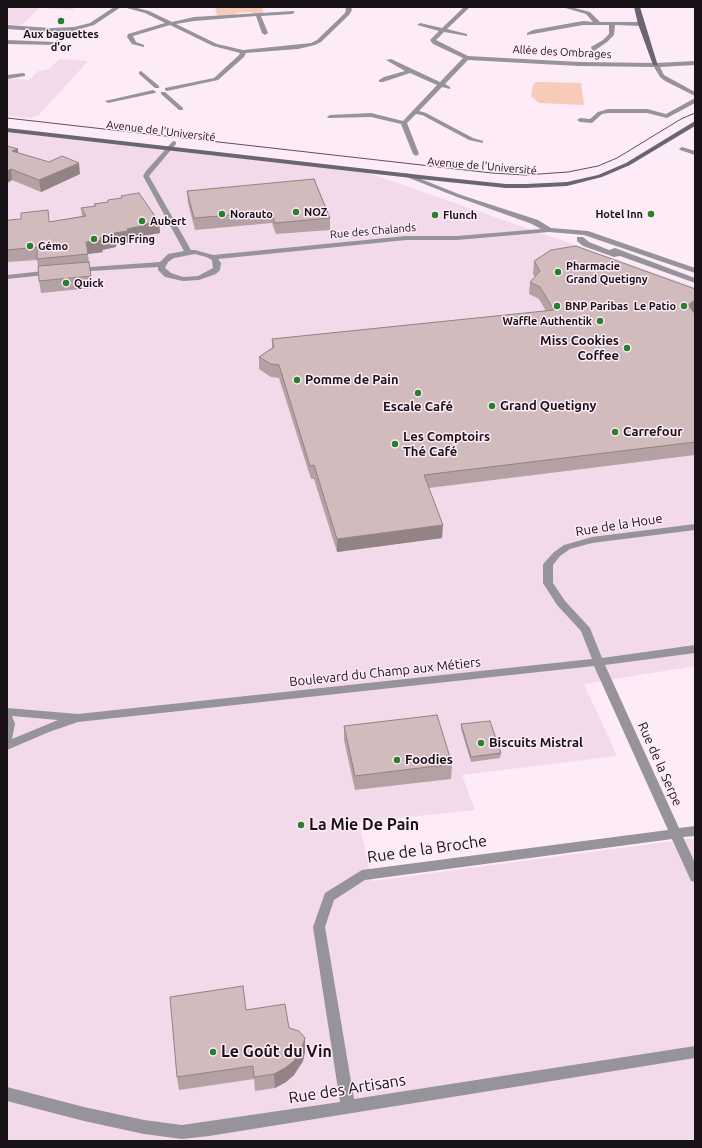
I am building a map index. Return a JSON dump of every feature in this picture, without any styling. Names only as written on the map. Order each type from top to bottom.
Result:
[{"type":"main road","points":[[638,7],[641,24],[656,65]]},
{"type":"main road","points":[[600,176],[628,164],[695,123]]},
{"type":"main road","name":"Avenue de l'Université","points":[[7,124],[406,175],[506,186],[567,184],[600,176]]},
{"type":"main road","name":"Avenue de l'Université","points":[[7,130],[172,145],[503,182],[560,182],[600,176]]},
{"type":"street","points":[[7,27],[69,29],[92,24],[118,7]]},
{"type":"street","points":[[126,7],[145,11],[215,45],[242,52],[298,47],[317,42],[347,14],[349,10],[348,7]]},
{"type":"street","points":[[404,123],[467,58],[434,42],[433,40],[467,7]]},
{"type":"street","points":[[565,7],[588,14],[598,23]]},
{"type":"street","points":[[142,46],[134,42],[130,35],[136,32],[197,18],[292,12]]},
{"type":"street","points":[[258,15],[265,33]]},
{"type":"street","points":[[529,34],[575,24],[641,24]]},
{"type":"street","points":[[594,49],[594,47],[605,41],[612,34],[612,24]]},
{"type":"street","points":[[420,25],[465,35]]},
{"type":"street","points":[[7,42],[56,44],[70,31],[69,29]]},
{"type":"street","points":[[108,101],[155,90],[165,91],[216,78],[221,76],[242,56],[242,52]]},
{"type":"street","name":"Allée des Ombrages","points":[[467,58],[579,64],[656,65],[695,63]]},
{"type":"street","points":[[389,60],[448,88]]},
{"type":"street","points":[[656,65],[662,76],[667,80],[695,94]]},
{"type":"street","points":[[382,81],[386,78],[410,70]]},
{"type":"street","points":[[141,73],[155,90]]},
{"type":"street","points":[[7,77],[23,75]]},
{"type":"street","points":[[165,91],[181,109]]},
{"type":"street","points":[[580,120],[592,121],[600,114],[608,111],[647,111],[667,116],[695,100]]},
{"type":"street","points":[[414,112],[424,114],[471,139],[481,142]]},
{"type":"street","points":[[330,117],[371,115],[404,123]]},
{"type":"street","points":[[404,123],[416,154]]},
{"type":"street","points":[[172,145],[146,176],[188,252]]},
{"type":"street","points":[[682,149],[695,153]]},
{"type":"street","points":[[406,175],[459,196],[535,222],[550,231],[571,236],[578,236],[695,273]]},
{"type":"street","name":"Rue des Chalands","points":[[342,244],[406,238],[457,238],[550,231]]},
{"type":"street","points":[[578,236],[695,281]]},
{"type":"street","points":[[578,236],[586,244],[656,269],[695,285]]},
{"type":"street","points":[[213,258],[326,243],[342,244]]},
{"type":"street","points":[[7,277],[62,271],[162,264],[171,256],[188,252],[213,258],[341,246],[342,244]]},
{"type":"street","points":[[162,264],[161,268],[168,275],[187,279],[199,278],[213,272],[217,268],[213,258]]},
{"type":"street","name":"Rue de la Houe","points":[[598,662],[586,630],[561,603],[548,583],[548,565],[557,554],[567,547],[592,540],[695,527]]},
{"type":"street","name":"Boulevard du Champ aux Métiers","points":[[7,712],[78,718],[598,662],[695,649]]},
{"type":"street","name":"Rue de la Serpe","points":[[598,662],[695,877]]},
{"type":"street","points":[[7,717],[9,724],[7,738]]},
{"type":"street","name":"Boulevard du Champ aux Métiers","points":[[7,746],[45,729],[78,718]]},
{"type":"street","name":"Rue de la Broche","points":[[348,1107],[319,927],[329,897],[362,875],[695,831]]},
{"type":"street","name":"Rue des Artisans","points":[[7,1094],[84,1114],[144,1127],[182,1132],[695,1052]]},
{"type":"shaded area","points":[[7,7],[72,7],[74,10],[39,8],[22,25],[7,24]]},
{"type":"shaded area","points":[[215,7],[262,7],[264,14],[253,14],[252,12],[217,16]]},
{"type":"shaded area","points":[[59,59],[88,61],[39,115],[31,118],[7,116],[7,78],[29,80],[38,71],[49,69]]},
{"type":"shaded area","points":[[536,82],[581,83],[584,105],[539,103],[531,96],[533,85]]},
{"type":"shaded area","points":[[7,132],[366,172],[695,287],[695,666],[584,684],[617,756],[462,775],[475,810],[359,822],[372,881],[695,838],[695,1141],[7,1141]]},
{"type":"building","points":[[7,146],[18,149],[12,151],[49,162],[62,156],[79,163],[39,180],[11,169],[7,171]]},
{"type":"building","points":[[314,179],[330,218],[275,223],[271,212],[194,218],[187,191]]},
{"type":"building","points":[[139,193],[159,222],[140,225],[141,226],[127,229],[128,231],[114,233],[115,235],[100,238],[101,240],[86,242],[88,254],[37,259],[37,247],[7,250],[7,222],[9,220],[21,219],[21,213],[48,210],[49,222],[86,216],[81,208],[96,206],[94,204],[108,202],[108,200],[122,198],[121,196]]},
{"type":"building","name":"Grand Quetigny","points":[[576,246],[695,289],[695,300],[688,305],[695,314],[695,442],[424,475],[443,525],[337,539],[314,465],[310,466],[279,365],[271,364],[259,357],[274,347],[272,339],[554,310],[540,287],[530,282],[540,271],[534,261],[551,250]]},
{"type":"building","points":[[89,262],[91,276],[39,281],[38,266]]},
{"type":"building","name":"Foodies","points":[[437,715],[452,764],[355,776],[344,726]]},
{"type":"building","name":"Biscuits Mistral","points":[[490,721],[501,753],[471,757],[461,724]]},
{"type":"building","points":[[243,986],[246,1010],[285,1004],[289,1028],[299,1031],[305,1038],[294,1061],[274,1074],[254,1077],[253,1066],[177,1077],[170,997]]},
{"type":"tram line","points":[[7,118],[492,173],[525,175],[568,172],[598,166],[617,158],[681,119],[695,113]]},
{"type":"place","name":"Aux baguettes d'or","points":[[61,21]]},
{"type":"place","name":"NOZ","points":[[296,212]]},
{"type":"place","name":"Norauto","points":[[222,214]]},
{"type":"place","name":"Hotel Inn","points":[[651,214]]},
{"type":"place","name":"Flunch","points":[[435,215]]},
{"type":"place","name":"Aubert","points":[[142,221]]},
{"type":"place","name":"Ding Fring","points":[[94,239]]},
{"type":"place","name":"Gémo","points":[[30,246]]},
{"type":"place","name":"Pharmacie Grand Quetigny","points":[[558,272]]},
{"type":"place","name":"Quick","points":[[66,283]]},
{"type":"place","name":"BNP Paribas","points":[[557,306]]},
{"type":"place","name":"Le Patio","points":[[684,306]]},
{"type":"place","name":"Waffle Authentik","points":[[600,321]]},
{"type":"place","name":"Miss Cookies Coffee","points":[[627,348]]},
{"type":"place","name":"Pomme de Pain","points":[[297,380]]},
{"type":"place","name":"Escale Café","points":[[418,393]]},
{"type":"place","name":"Grand Quetigny","points":[[492,406]]},
{"type":"place","name":"Carrefour","points":[[615,432]]},
{"type":"place","name":"Les Comptoirs Thé Café","points":[[395,444]]},
{"type":"place","name":"Biscuits Mistral","points":[[481,743]]},
{"type":"place","name":"Foodies","points":[[397,760]]},
{"type":"place","name":"La Mie De Pain","points":[[301,825]]},
{"type":"place","name":"Le Goût du Vin","points":[[213,1052]]}]
